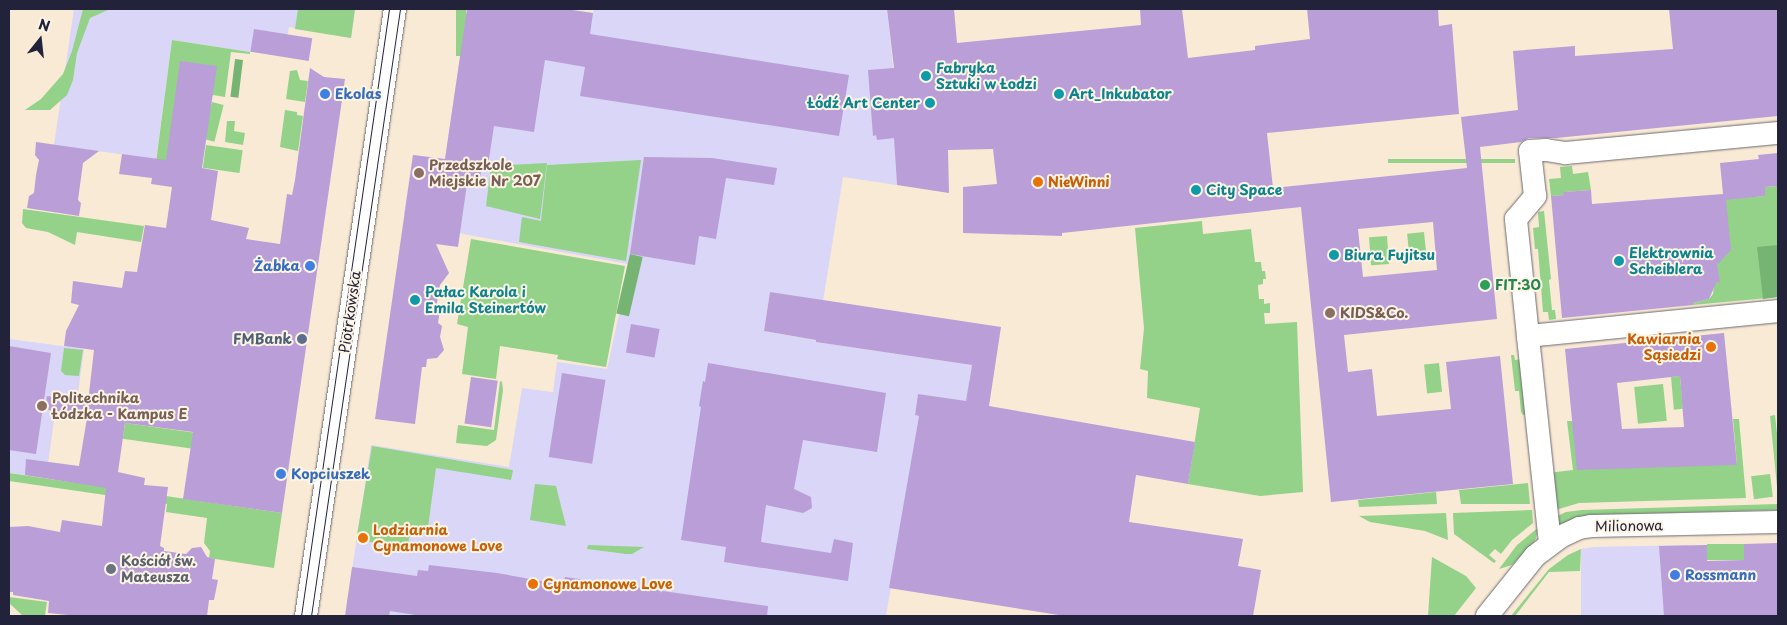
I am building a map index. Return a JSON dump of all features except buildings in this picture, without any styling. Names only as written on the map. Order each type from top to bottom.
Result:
[{"type":"street","name":"Piotrkowska","points":[[306,616],[395,9]]},
{"type":"street","points":[[1550,543],[1516,219],[1535,196],[1530,151],[1546,150],[1566,153],[1778,133]]},
{"type":"street","points":[[1528,336],[1778,311]]},
{"type":"street","name":"Milionowa","points":[[1487,616],[1528,563],[1550,543],[1569,532],[1591,526],[1778,522]]},
{"type":"shaded area","points":[[74,9],[355,9],[351,38],[289,27],[286,42],[250,52],[172,40],[156,159],[54,145]]},
{"type":"shaded area","points":[[467,9],[565,9],[593,13],[594,9],[887,9],[902,154],[895,155],[897,185],[843,177],[823,301],[770,292],[764,331],[816,340],[816,342],[972,365],[969,381],[988,406],[918,394],[915,415],[919,416],[886,616],[345,616],[371,445],[509,467],[522,388],[553,392],[557,362],[607,369],[619,314],[628,264],[463,234],[404,214],[413,155],[445,159]]},
{"type":"shaded area","name":"Politechnika Łódzka - Kampus E","points":[[9,339],[84,349],[75,415],[55,413],[46,478],[9,473]]},
{"type":"shaded area","points":[[1689,545],[1690,616],[1581,616],[1581,549],[1594,547]]},
{"type":"green space","points":[[83,9],[110,9],[90,18],[77,53],[73,80],[67,95],[50,110],[25,110],[41,99],[63,74],[72,51]]},
{"type":"green space","points":[[298,9],[355,9],[351,38],[295,29]]},
{"type":"green space","points":[[456,9],[466,9],[466,56],[456,56]]},
{"type":"green space","points":[[172,40],[250,52],[250,54],[231,52],[225,97],[213,95],[166,163],[156,162]]},
{"type":"green space","points":[[235,59],[243,60],[238,98],[230,97]]},
{"type":"green space","points":[[297,70],[300,80],[308,81],[305,102],[286,99],[290,71]]},
{"type":"green space","points":[[212,102],[224,105],[214,142],[203,139]]},
{"type":"green space","points":[[285,110],[297,112],[297,115],[303,116],[298,151],[280,147]]},
{"type":"green space","points":[[227,121],[235,121],[234,131],[245,133],[243,145],[225,142]]},
{"type":"green space","points":[[206,145],[243,150],[239,173],[203,168]]},
{"type":"green space","points":[[1388,159],[1515,159],[1515,163],[1388,163]]},
{"type":"green space","points":[[641,160],[626,261],[519,242],[522,217],[541,221],[547,165]]},
{"type":"green space","points":[[547,163],[540,219],[486,206],[491,166]]},
{"type":"green space","points":[[1572,166],[1573,174],[1588,172],[1591,190],[1564,192],[1564,195],[1551,196],[1549,179],[1561,178],[1560,167]]},
{"type":"green space","points":[[1778,186],[1778,297],[1693,305],[1693,303],[1709,299],[1713,294],[1714,283],[1719,282],[1716,260],[1723,258],[1729,251],[1723,199],[1765,196],[1765,187]]},
{"type":"green space","points":[[23,209],[144,226],[141,242],[77,232],[75,245],[48,232],[26,228],[22,223]]},
{"type":"green space","points":[[1544,211],[1551,279],[1549,280],[1552,310],[1555,310],[1556,319],[1549,320],[1548,312],[1543,312],[1538,249],[1535,249],[1533,228],[1539,227],[1538,212]]},
{"type":"green space","points":[[1202,221],[1203,234],[1251,229],[1255,262],[1261,262],[1262,271],[1265,271],[1266,279],[1263,279],[1263,284],[1258,285],[1259,299],[1264,299],[1264,304],[1270,303],[1270,313],[1264,313],[1265,324],[1297,322],[1303,492],[1260,496],[1188,484],[1200,408],[1147,398],[1148,371],[1140,369],[1144,328],[1135,228]]},
{"type":"green space","points":[[1424,232],[1427,260],[1410,262],[1407,234]]},
{"type":"green space","points":[[1387,236],[1389,264],[1371,265],[1369,237]]},
{"type":"green space","points":[[471,239],[625,266],[606,367],[557,359],[558,355],[500,346],[496,379],[462,374],[468,327],[457,324]]},
{"type":"green space","points":[[1778,245],[1778,297],[1763,299],[1757,247]]},
{"type":"green space","points":[[630,254],[643,257],[629,316],[616,313]]},
{"type":"green space","points":[[64,348],[83,350],[79,376],[65,375],[61,371]]},
{"type":"green space","points":[[1511,355],[1514,355],[1515,360],[1523,359],[1529,414],[1523,415],[1521,412],[1519,391],[1515,391]]},
{"type":"green space","points":[[1439,363],[1442,392],[1427,393],[1424,365]]},
{"type":"green space","points":[[1680,376],[1683,409],[1674,410],[1671,377]]},
{"type":"green space","points":[[500,381],[502,382],[503,390],[496,440],[487,446],[456,443],[458,425],[494,430]]},
{"type":"green space","points":[[1663,384],[1667,421],[1638,424],[1634,387]]},
{"type":"green space","points":[[1775,415],[1778,443],[1778,497],[1770,416]]},
{"type":"green space","points":[[1733,419],[1739,419],[1746,498],[1579,503],[1552,511],[1548,473],[1573,470],[1567,421],[1737,465]]},
{"type":"green space","points":[[125,423],[193,433],[191,448],[123,439]]},
{"type":"green space","points":[[372,446],[513,470],[511,480],[436,468],[427,535],[410,533],[408,545],[356,541]]},
{"type":"green space","points":[[9,473],[282,513],[274,568],[209,558],[210,551],[204,543],[207,518],[166,512],[167,504],[9,481]]},
{"type":"green space","points":[[1770,474],[1773,497],[1754,499],[1751,476]]},
{"type":"green space","points":[[1528,483],[1530,504],[1461,504],[1459,490]]},
{"type":"green space","points":[[535,484],[556,486],[566,526],[530,520]]},
{"type":"green space","points":[[1436,492],[1437,504],[1359,507],[1358,500]]},
{"type":"green space","points":[[1778,504],[1778,510],[1600,515],[1560,524],[1553,518],[1566,512],[1582,510]]},
{"type":"green space","points":[[1532,510],[1533,523],[1512,540],[1501,554],[1495,549],[1489,555],[1496,561],[1494,563],[1454,534],[1453,513]]},
{"type":"green space","points":[[1446,513],[1448,540],[1425,531],[1370,522],[1359,516]]},
{"type":"green space","points":[[1539,527],[1535,541],[1512,565],[1499,569],[1517,545]]},
{"type":"green space","points":[[1707,544],[1744,544],[1744,560],[1707,560]]},
{"type":"green space","points":[[588,545],[644,547],[632,554],[626,554],[587,549]]},
{"type":"green space","points":[[1581,549],[1580,571],[1549,572],[1515,616],[1511,616],[1549,569],[1568,555]]},
{"type":"green space","points":[[1432,557],[1466,576],[1476,588],[1454,616],[1428,616]]},
{"type":"green space","points":[[9,597],[47,602],[45,615],[56,616],[23,616],[9,603]]},
{"type":"tram line","points":[[301,616],[389,9]]},
{"type":"tram line","points":[[311,616],[400,9]]},
{"type":"place","name":"Fabryka Sztuki w Łodzi","points":[[926,76]]},
{"type":"place","name":"Ekolas","points":[[325,94]]},
{"type":"place","name":"Art_Inkubator","points":[[1059,94]]},
{"type":"place","name":"Łódź Art Center","points":[[930,103]]},
{"type":"place","name":"Przedszkole Miejskie Nr 207","points":[[419,173]]},
{"type":"place","name":"NieWinni","points":[[1038,182]]},
{"type":"place","name":"City Space","points":[[1196,190]]},
{"type":"place","name":"Biura Fujitsu","points":[[1334,255]]},
{"type":"place","name":"Elektrownia Scheiblera","points":[[1619,261]]},
{"type":"place","name":"Żabka","points":[[310,266]]},
{"type":"place","name":"FIT:30","points":[[1485,285]]},
{"type":"place","name":"Pałac Karola i Emila Steinertów","points":[[415,300]]},
{"type":"place","name":"KIDS&Co.","points":[[1330,313]]},
{"type":"place","name":"FMBank","points":[[302,339]]},
{"type":"place","name":"Kawiarnia Sąsiedzi","points":[[1711,347]]},
{"type":"place","name":"Politechnika Łódzka - Kampus E","points":[[42,406]]},
{"type":"place","name":"Kopciuszek","points":[[281,474]]},
{"type":"place","name":"Lodziarnia Cynamonowe Love","points":[[363,538]]},
{"type":"place","name":"Kościół św. Mateusza","points":[[111,569]]},
{"type":"place","name":"Rossmann","points":[[1675,575]]},
{"type":"place","name":"Cynamonowe Love","points":[[533,584]]}]
